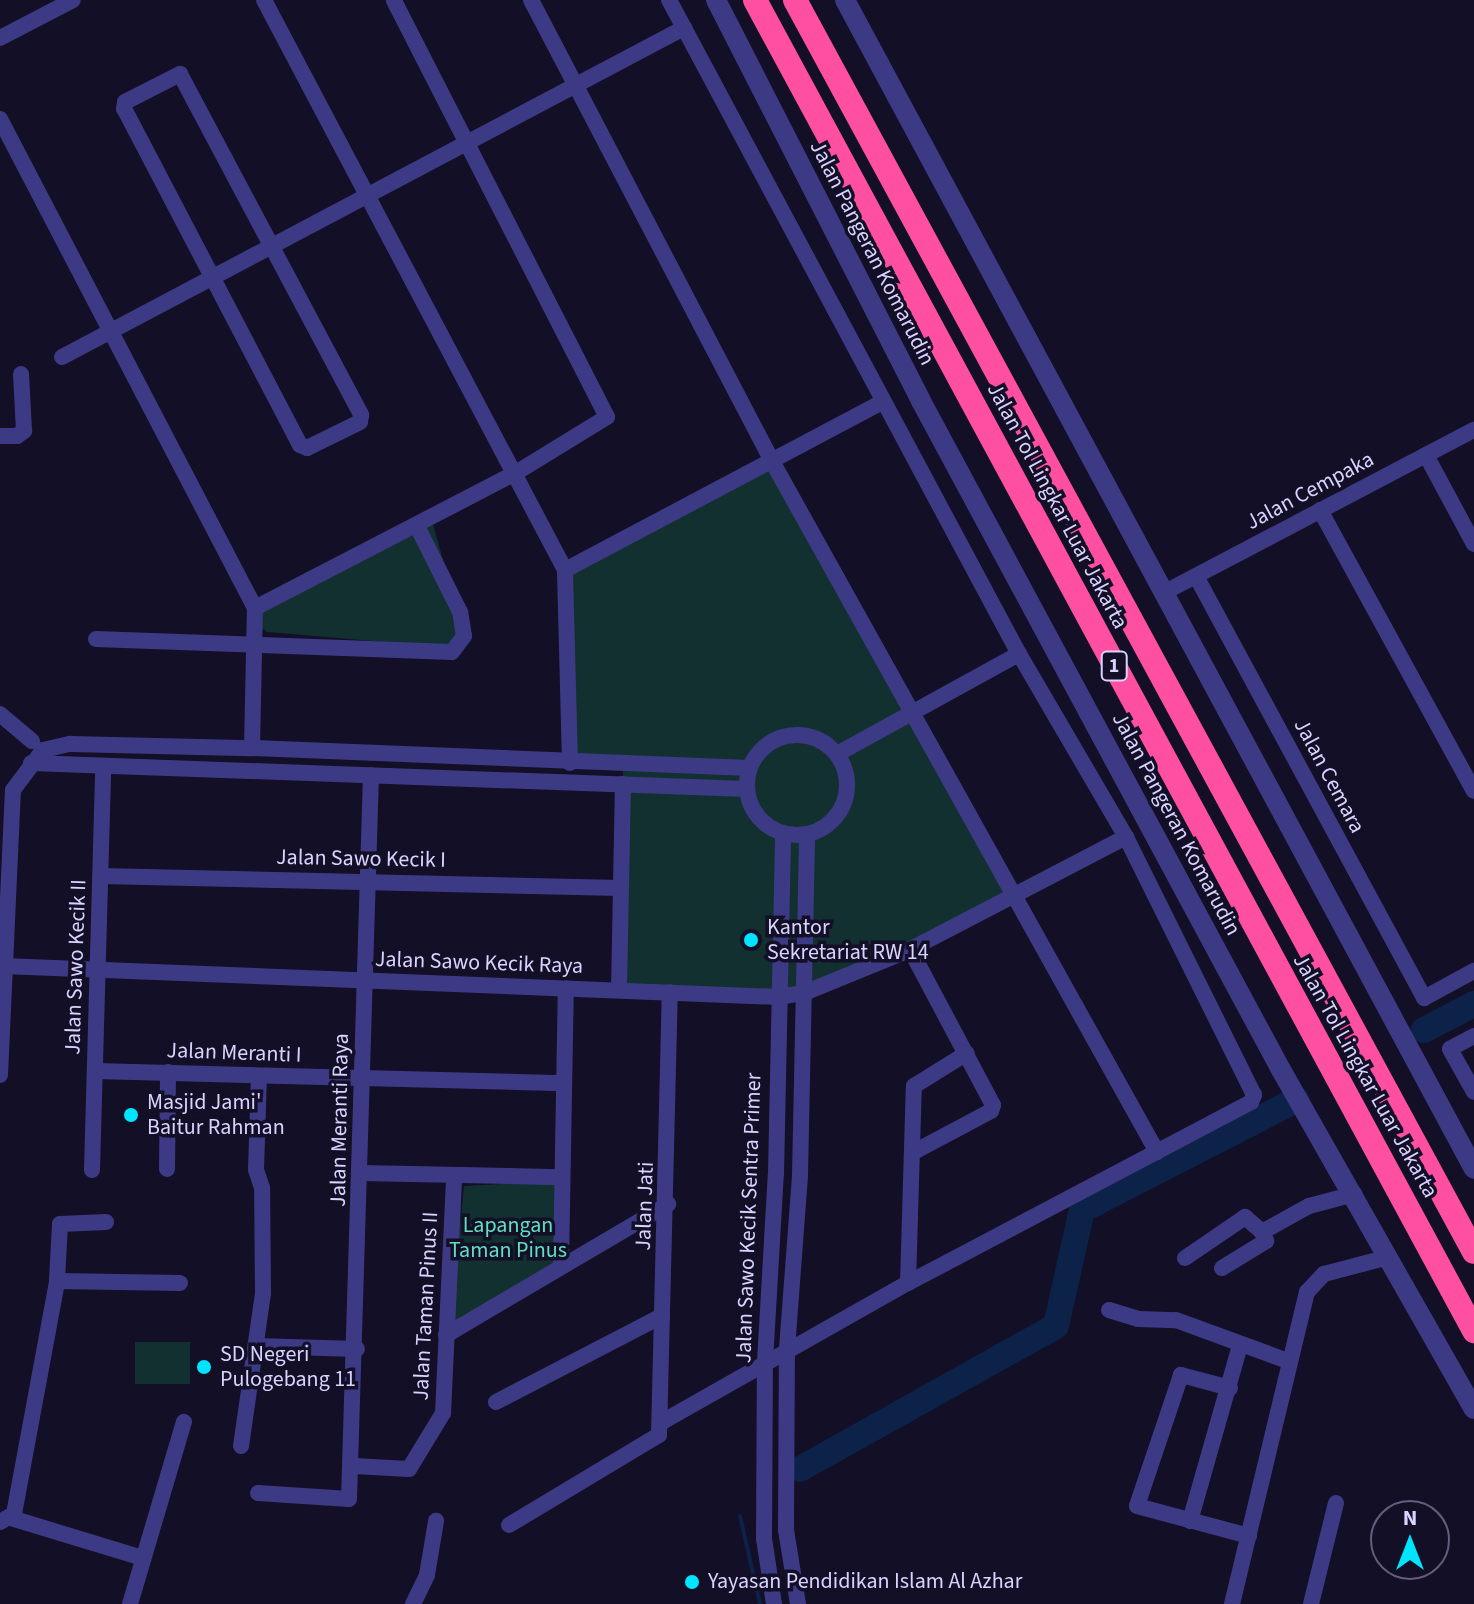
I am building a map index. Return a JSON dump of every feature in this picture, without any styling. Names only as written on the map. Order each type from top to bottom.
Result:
[{"type":"highway","name":"Jalan Tol Lingkar Luar Jakarta","points":[[755,0],[1474,1331]]},
{"type":"highway","name":"Jalan Tol Lingkar Luar Jakarta","points":[[795,0],[1474,1252]]},
{"type":"street","points":[[0,38],[73,0]]},
{"type":"street","points":[[264,0],[565,570],[570,763]]},
{"type":"street","points":[[255,608],[417,526],[605,421],[607,412],[394,0]]},
{"type":"street","points":[[531,0],[773,463],[915,712],[1012,897],[1157,1152]]},
{"type":"street","points":[[662,1422],[908,1283],[1251,1102],[1254,1095],[1126,837],[1019,654],[669,0]]},
{"type":"street","name":"Jalan Pangeran Komarudin","points":[[716,0],[921,401],[1280,1068],[1474,1409]]},
{"type":"street","points":[[845,0],[1167,591],[1474,1169]]},
{"type":"street","points":[[62,357],[684,28]]},
{"type":"street","points":[[184,75],[271,246],[360,422],[302,447],[125,102],[184,75]]},
{"type":"street","points":[[0,119],[255,608],[257,643],[252,748]]},
{"type":"street","points":[[0,436],[17,436],[24,431],[21,374]]},
{"type":"street","points":[[565,570],[773,463],[882,402]]},
{"type":"street","name":"Jalan Cempaka","points":[[1167,591],[1474,430]]},
{"type":"street","points":[[1426,455],[1474,544]]},
{"type":"street","points":[[1320,510],[1474,791]]},
{"type":"street","points":[[96,639],[456,651],[464,636],[460,612],[417,526]]},
{"type":"street","name":"Jalan Cemara","points":[[1196,576],[1424,998],[1474,971]]},
{"type":"street","points":[[837,754],[1019,654]]},
{"type":"street","points":[[0,714],[32,741]]},
{"type":"street","points":[[786,736],[814,738],[837,754],[847,774],[843,806],[828,825],[807,834],[783,833],[758,816],[747,789],[750,768],[760,751],[786,736]]},
{"type":"street","points":[[0,1075],[13,790],[43,750],[58,744],[252,748],[462,759],[750,768]]},
{"type":"street","points":[[302,752],[302,773]]},
{"type":"street","points":[[461,779],[462,759]]},
{"type":"street","points":[[31,763],[747,789]]},
{"type":"street","name":"Jalan Sawo Kecik II","points":[[92,1170],[103,766]]},
{"type":"street","name":"Jalan Meranti Raya","points":[[258,1493],[349,1499],[354,1466],[371,775]]},
{"type":"street","points":[[619,990],[623,784]]},
{"type":"street","name":"Jalan Sawo Kecik Sentra Primer","points":[[774,1604],[764,1539],[765,1362],[776,1174],[783,833]]},
{"type":"street","name":"Jalan Sawo Kecik Sentra Primer","points":[[798,1604],[786,1530],[787,1349],[800,1175],[807,834]]},
{"type":"street","name":"Jalan Sawo Kecik Raya","points":[[3,966],[778,997],[804,993],[910,949],[1126,837]]},
{"type":"street","name":"Jalan Sawo Kecik I","points":[[101,876],[621,888]]},
{"type":"street","points":[[910,949],[967,1053],[992,1110],[912,1153]]},
{"type":"street","points":[[561,1265],[560,1177],[566,988]]},
{"type":"street","name":"Jalan Jati","points":[[509,1525],[654,1442],[662,1422],[670,992]]},
{"type":"street","points":[[1474,1036],[1450,1049],[1474,1092]]},
{"type":"street","points":[[908,1283],[916,1082],[967,1053]]},
{"type":"street","name":"Jalan Meranti I","points":[[95,1071],[564,1083]]},
{"type":"street","points":[[167,1169],[168,1072]]},
{"type":"street","points":[[241,1446],[263,1293],[262,1188],[256,1170],[259,1076]]},
{"type":"street","points":[[361,1173],[560,1177]]},
{"type":"street","points":[[776,1174],[800,1175]]},
{"type":"street","name":"Jalan Taman Pinus II","points":[[354,1466],[409,1469],[443,1413],[454,1176]]},
{"type":"street","points":[[1262,1232],[1309,1206],[1354,1194]]},
{"type":"street","points":[[446,1335],[668,1204]]},
{"type":"street","points":[[1185,1258],[1245,1217],[1262,1232],[1266,1241],[1222,1268]]},
{"type":"street","points":[[106,1222],[63,1221],[57,1281],[6,1520],[143,1558]]},
{"type":"street","points":[[1232,1604],[1288,1361],[1314,1279],[1389,1257]]},
{"type":"street","points":[[57,1281],[180,1283]]},
{"type":"street","points":[[1109,1310],[1138,1319],[1176,1320],[1288,1361]]},
{"type":"street","points":[[496,1402],[662,1316]]},
{"type":"street","points":[[1190,1521],[1240,1345]]},
{"type":"street","points":[[256,1346],[357,1349]]},
{"type":"street","points":[[1230,1388],[1181,1375],[1137,1506],[1249,1536]]},
{"type":"street","points":[[130,1604],[184,1422]]},
{"type":"street","points":[[1311,1604],[1336,1503]]},
{"type":"street","points":[[413,1604],[427,1575],[436,1521]]},
{"type":"street","points":[[764,1539],[786,1530]]},
{"type":"green space","points":[[773,463],[1012,897],[804,993],[619,990],[623,765],[570,763],[565,570]]},
{"type":"green space","points":[[433,524],[458,614],[455,648],[267,632],[251,621],[262,607]]},
{"type":"green space","name":"Lapangan Taman Pinus","points":[[555,1181],[560,1263],[449,1335],[464,1186]]},
{"type":"green space","points":[[135,1342],[190,1342],[190,1384],[135,1384]]},
{"type":"waterway","points":[[1424,1030],[1474,1004]]},
{"type":"waterway","points":[[800,1469],[1056,1326],[1082,1210],[1296,1100]]},
{"type":"waterway","points":[[740,1516],[760,1604]]},
{"type":"place","name":"Kantor Sekretariat RW 14","points":[[751,940]]},
{"type":"place","name":"Masjid Jami' Baitur Rahman","points":[[131,1115]]},
{"type":"place","name":"SD Negeri Pulogebang 11","points":[[204,1367]]},
{"type":"place","name":"Yayasan Pendidikan Islam Al Azhar","points":[[692,1582]]}]
